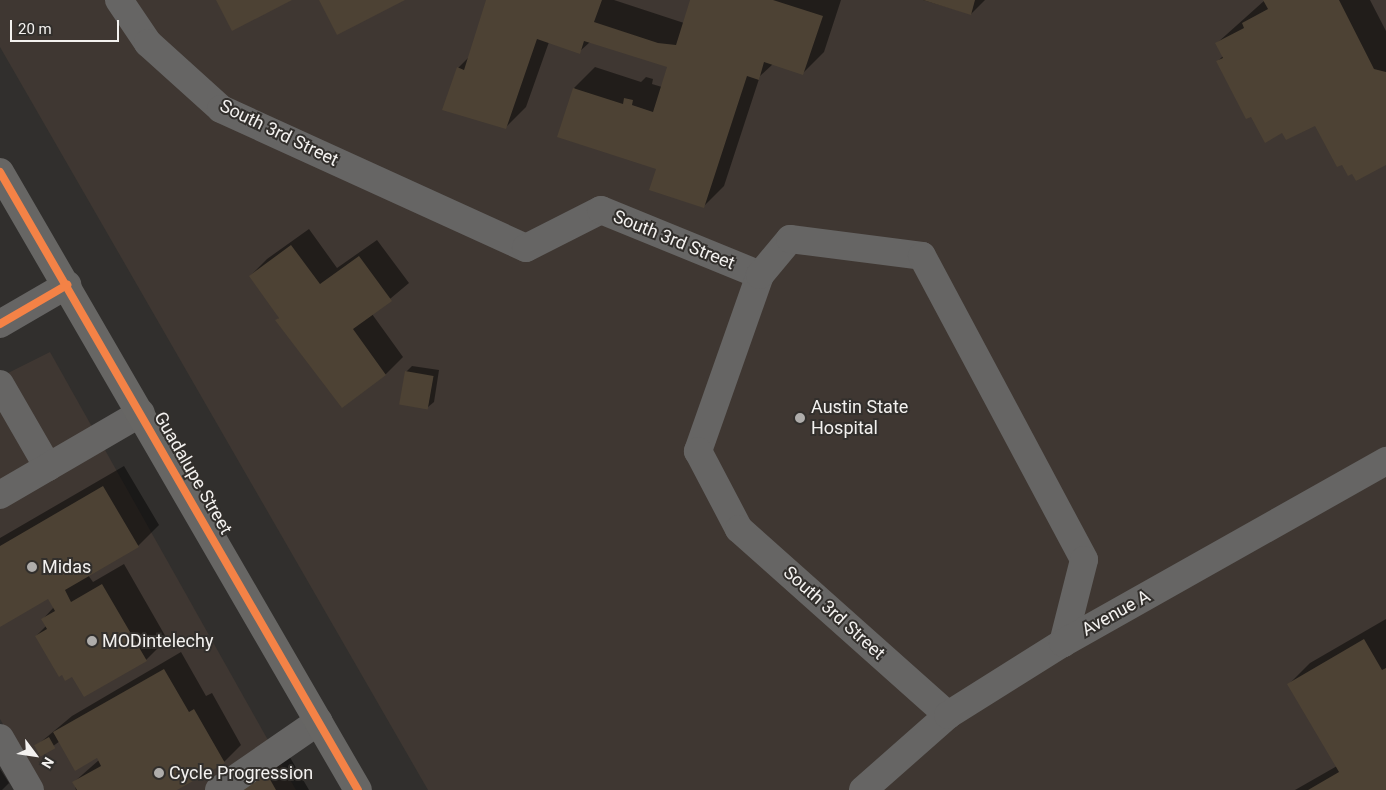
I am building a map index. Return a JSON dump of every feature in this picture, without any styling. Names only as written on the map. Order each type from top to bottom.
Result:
[{"type":"main road","name":"Guadalupe Street","points":[[0,172],[358,790]]},
{"type":"street","name":"South 3rd Street","points":[[119,0],[148,43],[221,109],[526,248],[601,210],[760,275],[698,451],[739,529],[948,715]]},
{"type":"street","points":[[760,275],[790,240],[922,256],[1084,560],[1063,642]]},
{"type":"street","points":[[0,324],[67,285]]},
{"type":"street","points":[[0,384],[48,467]]},
{"type":"street","points":[[0,495],[141,413]]},
{"type":"street","name":"Avenue A","points":[[863,790],[948,715],[1063,642],[1386,462]]},
{"type":"street","points":[[220,790],[319,722]]},
{"type":"street","points":[[0,738],[30,790]]},
{"type":"shaded area","name":"Austin State Hospital","points":[[0,0],[1386,0],[1386,790],[428,790],[0,47]]},
{"type":"shaded area","points":[[50,352],[296,790],[40,790],[0,719],[0,377]]},
{"type":"building","points":[[216,0],[292,0],[232,31]]},
{"type":"building","points":[[319,0],[405,0],[337,35]]},
{"type":"building","points":[[486,0],[602,0],[594,22],[658,43],[676,45],[690,0],[773,0],[823,16],[803,75],[764,62],[759,80],[747,76],[704,208],[649,190],[656,169],[557,137],[573,88],[623,104],[624,98],[633,100],[632,105],[653,112],[667,67],[584,41],[580,54],[537,39],[506,129],[442,110],[457,67],[464,70]]},
{"type":"building","points":[[923,0],[975,0],[971,15]]},
{"type":"building","points":[[1263,0],[1339,0],[1374,69],[1386,72],[1386,165],[1356,181],[1352,174],[1348,176],[1342,165],[1337,167],[1315,126],[1286,140],[1282,133],[1265,143],[1251,117],[1246,119],[1216,61],[1223,58],[1215,43],[1244,28],[1242,23],[1268,9]]},
{"type":"building","points":[[291,245],[320,284],[359,256],[392,301],[353,329],[386,375],[342,408],[275,320],[279,318],[249,276]]},
{"type":"building","points":[[405,371],[434,376],[428,410],[399,404]]},
{"type":"building","points":[[103,486],[139,547],[65,590],[71,602],[102,584],[147,661],[84,697],[72,677],[65,681],[62,675],[59,677],[35,636],[47,629],[41,619],[55,611],[48,599],[0,627],[0,546]]},
{"type":"building","points":[[1364,639],[1382,670],[1386,668],[1386,790],[1308,790],[1339,772],[1287,684]]},
{"type":"building","points":[[164,669],[189,712],[194,709],[225,763],[177,790],[77,790],[72,782],[101,766],[97,758],[75,771],[53,732]]},
{"type":"building","points":[[49,737],[55,748],[40,757],[34,745]]},
{"type":"building","points":[[267,774],[276,790],[239,790]]},
{"type":"cycle path","points":[[0,172],[358,790]]},
{"type":"cycle path","points":[[0,324],[67,285]]},
{"type":"place","name":"Austin State Hospital","points":[[800,418]]},
{"type":"place","name":"Midas","points":[[32,567]]},
{"type":"place","name":"MODintelechy","points":[[92,641]]},
{"type":"place","name":"Cycle Progression","points":[[159,773]]}]
